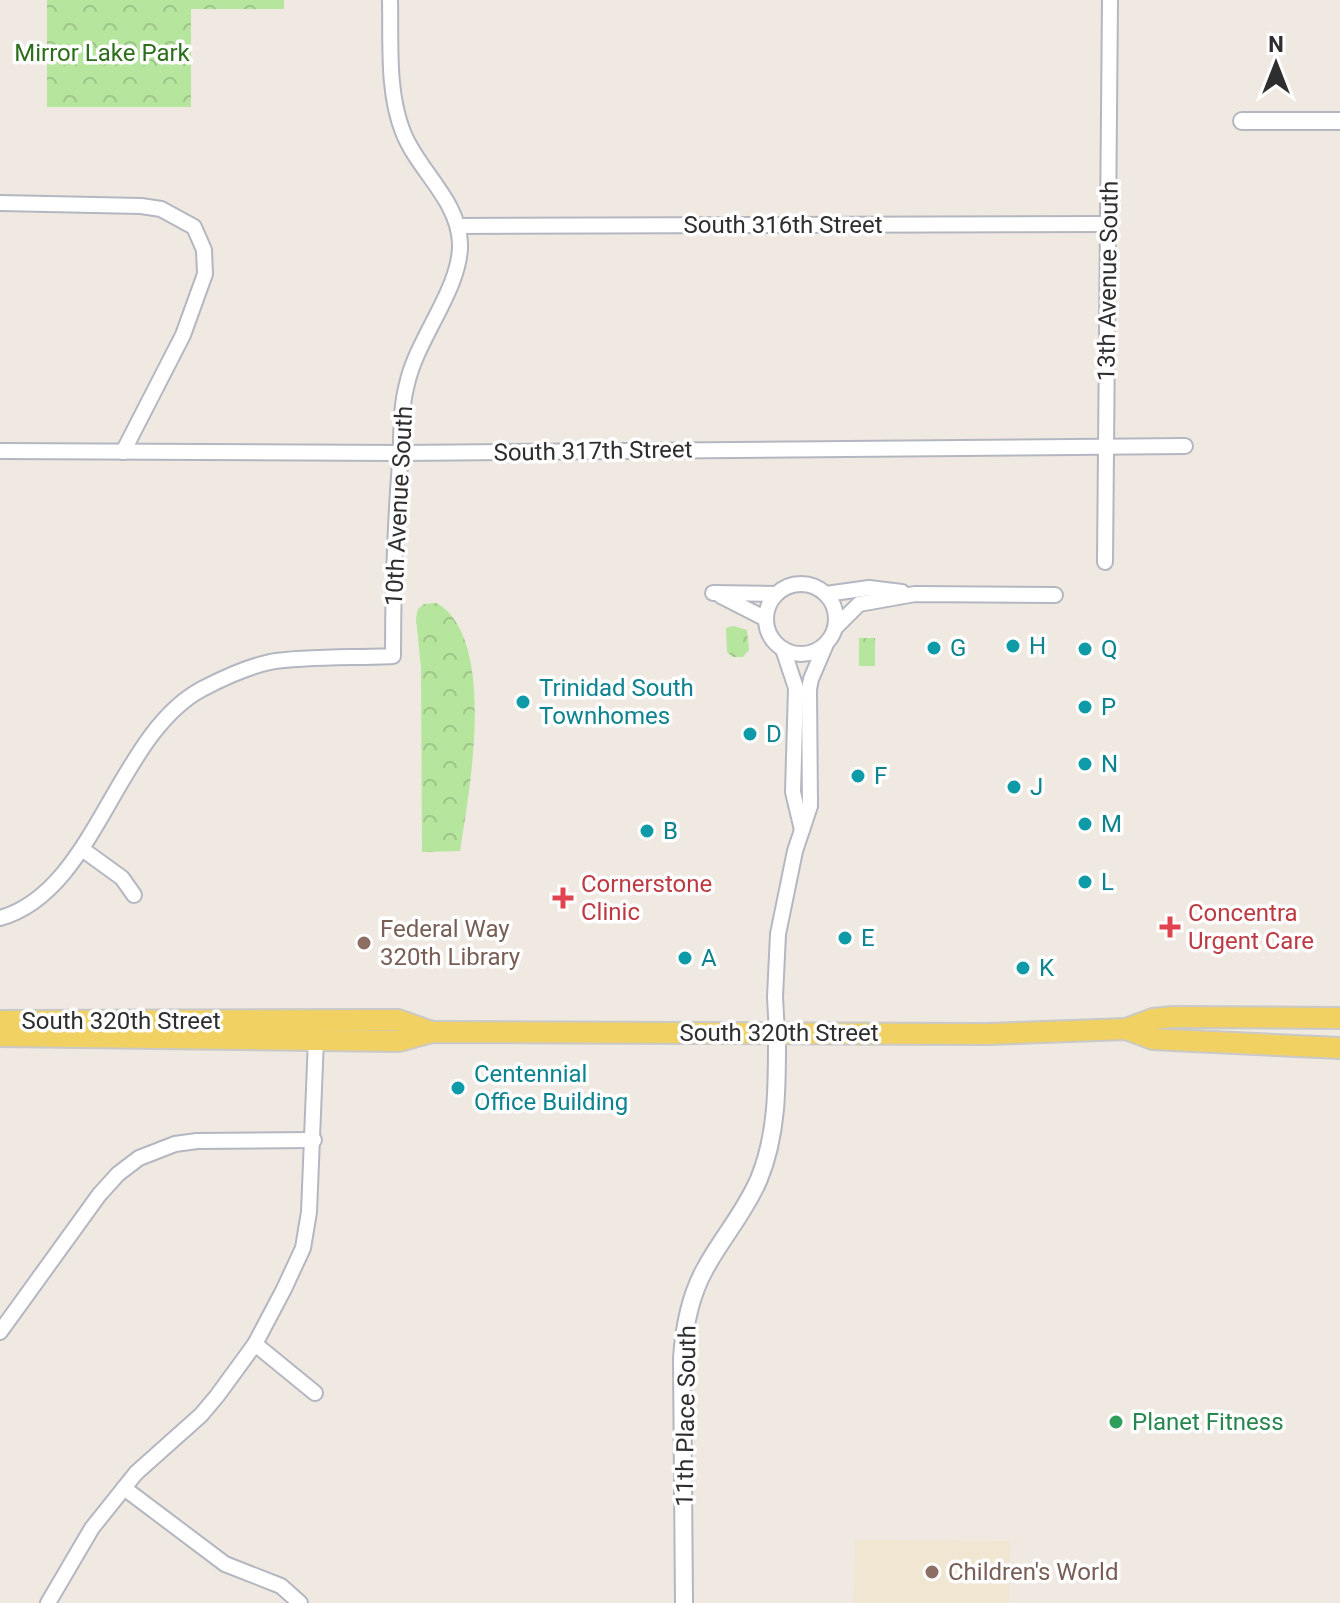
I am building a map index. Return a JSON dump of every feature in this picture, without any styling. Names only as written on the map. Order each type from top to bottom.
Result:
[{"type":"main road","points":[[1183,1041],[1188,1033],[1197,1029],[1264,1028],[1289,1016]]},
{"type":"main road","name":"South 320th Street","points":[[0,1021],[398,1020],[426,1030],[987,1034],[1126,1029],[1153,1019],[1173,1017],[1340,1018]]},
{"type":"main road","points":[[117,1036],[156,1030],[241,1030],[253,1021]]},
{"type":"main road","name":"South 320th Street","points":[[1126,1029],[1153,1039],[1340,1048]]},
{"type":"main road","name":"South 320th Street","points":[[0,1036],[399,1041],[426,1030]]},
{"type":"street","name":"10th Avenue South","points":[[82,849],[136,756],[175,709],[199,690],[272,662],[393,656],[393,555],[400,428],[407,383],[421,343],[456,271],[460,253],[458,226],[449,206],[403,133],[393,91],[390,0]]},
{"type":"street","name":"13th Avenue South","points":[[1105,562],[1110,0]]},
{"type":"street","points":[[1242,121],[1340,121]]},
{"type":"street","points":[[0,203],[141,206],[161,209],[194,227],[204,250],[205,274],[183,335],[123,452]]},
{"type":"street","name":"South 316th Street","points":[[458,226],[1108,224]]},
{"type":"street","name":"South 317th Street","points":[[0,451],[400,453],[1185,446]]},
{"type":"street","points":[[835,628],[835,610],[826,594],[810,585],[783,588],[771,601],[766,619],[771,637],[783,649],[792,653],[810,653],[826,644],[835,628],[859,604],[915,594]]},
{"type":"street","points":[[826,594],[882,588],[915,594],[1055,595]]},
{"type":"street","points":[[766,619],[713,593],[776,594]]},
{"type":"street","name":"11th Place South","points":[[684,1603],[682,1358],[685,1330],[703,1272],[748,1202],[770,1149],[776,1101],[778,934],[810,806],[811,679],[826,644]]},
{"type":"street","points":[[783,649],[796,688],[793,792],[802,831]]},
{"type":"street","points":[[0,918],[17,913],[32,903],[82,849],[122,878],[134,895]]},
{"type":"street","points":[[48,1603],[85,1539],[124,1488],[143,1466],[201,1415],[255,1344],[303,1248],[314,1140],[316,1039]]},
{"type":"street","points":[[0,1332],[99,1195],[118,1174],[139,1158],[175,1144],[197,1141],[314,1140]]},
{"type":"street","points":[[255,1344],[315,1393]]},
{"type":"street","points":[[124,1488],[225,1564],[281,1586],[300,1603]]},
{"type":"shaded area","name":"Children's World","points":[[855,1540],[1010,1541],[1009,1603],[854,1603]]},
{"type":"green space","name":"Mirror Lake Park","points":[[47,0],[284,0],[284,9],[191,9],[191,107],[47,107]]},
{"type":"green space","points":[[437,603],[456,622],[468,649],[475,719],[473,756],[460,851],[422,852],[421,668],[416,618],[418,609],[424,604]]},
{"type":"green space","points":[[733,626],[747,630],[749,650],[743,657],[733,657],[727,652],[726,628]]},
{"type":"green space","points":[[859,638],[875,638],[875,666],[859,666]]},
{"type":"place","name":"H","points":[[1013,646]]},
{"type":"place","name":"G","points":[[934,648]]},
{"type":"place","name":"Q","points":[[1085,649]]},
{"type":"place","name":"Trinidad South Townhomes","points":[[523,702]]},
{"type":"place","name":"P","points":[[1085,707]]},
{"type":"place","name":"D","points":[[750,734]]},
{"type":"place","name":"N","points":[[1085,764]]},
{"type":"place","name":"F","points":[[858,776]]},
{"type":"place","name":"J","points":[[1014,787]]},
{"type":"place","name":"M","points":[[1085,824]]},
{"type":"place","name":"B","points":[[647,831]]},
{"type":"place","name":"L","points":[[1085,882]]},
{"type":"place","name":"Cornerstone Clinic","points":[[563,898]]},
{"type":"place","name":"Concentra Urgent Care","points":[[1170,927]]},
{"type":"place","name":"E","points":[[845,938]]},
{"type":"place","name":"Federal Way 320th Library","points":[[364,943]]},
{"type":"place","name":"A","points":[[685,958]]},
{"type":"place","name":"K","points":[[1023,968]]},
{"type":"place","name":"Centennial Office Building","points":[[458,1088]]},
{"type":"place","name":"Planet Fitness","points":[[1116,1422]]},
{"type":"place","name":"Children's World","points":[[932,1572]]}]
